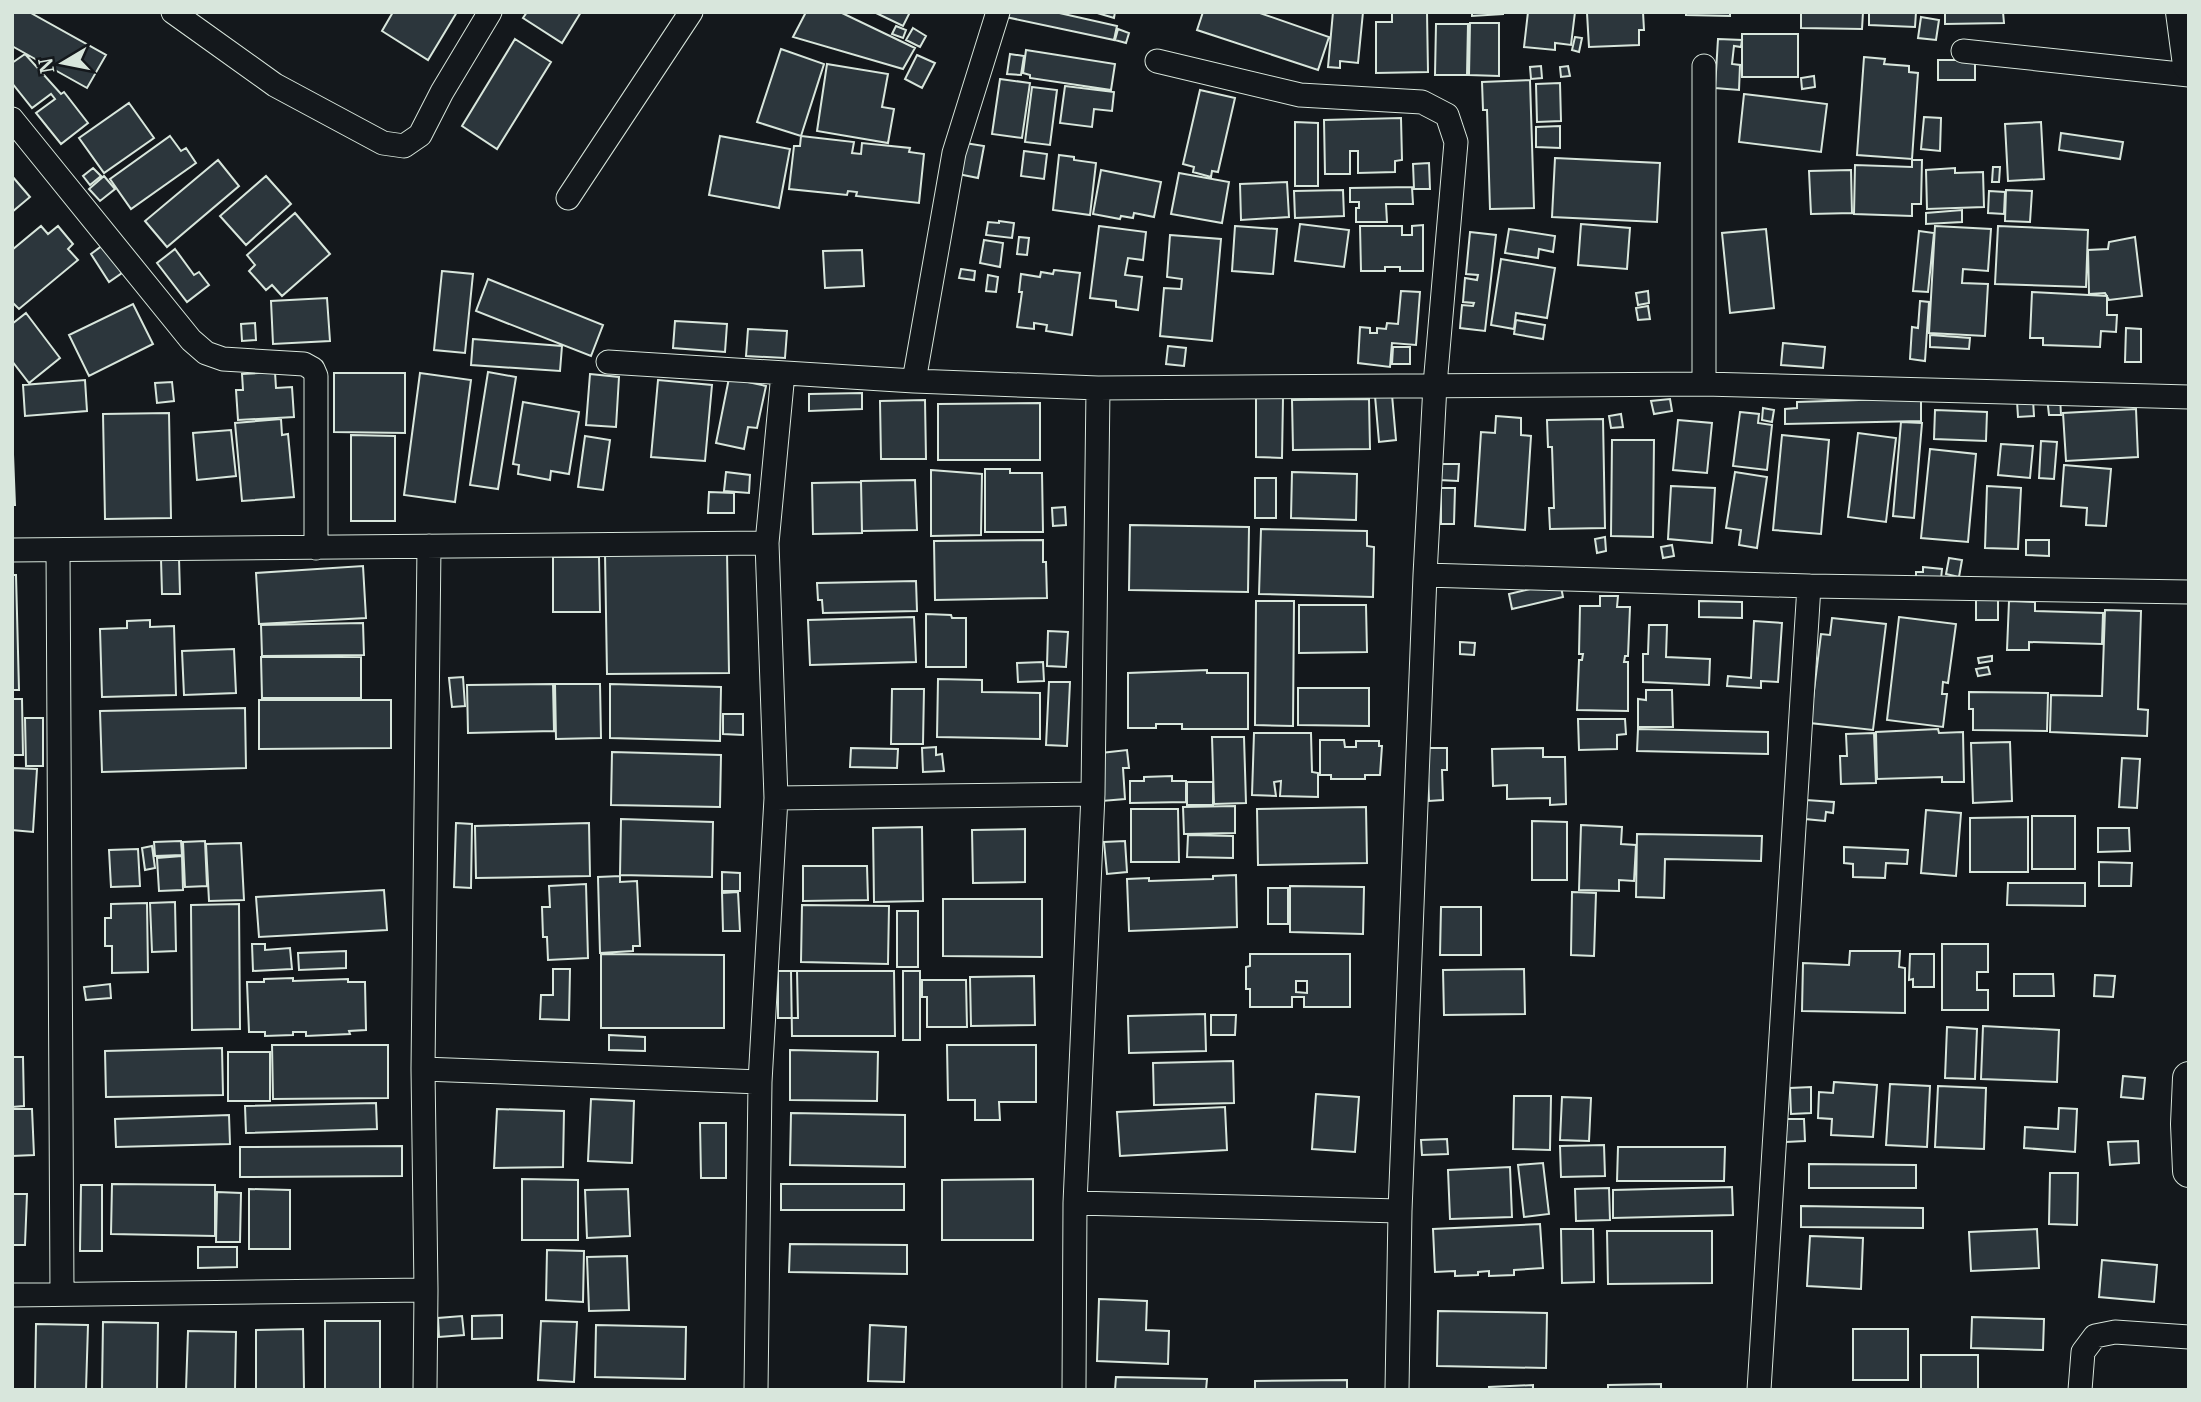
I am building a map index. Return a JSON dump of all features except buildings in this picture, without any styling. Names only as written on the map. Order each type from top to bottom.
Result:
[{"type":"main road","points":[[2182,12],[2189,65]]},
{"type":"main road","points":[[2189,1078],[2189,1171]]},
{"type":"street","points":[[173,12],[275,85],[383,143],[404,146],[420,135],[442,92],[490,12]]},
{"type":"street","points":[[568,198],[691,12]]},
{"type":"street","points":[[914,381],[954,153],[998,12]]},
{"type":"street","points":[[1963,51],[2189,75]]},
{"type":"street","points":[[1157,61],[1300,94],[1422,102],[1447,115],[1456,142],[1435,385],[1425,575],[1400,1210],[1397,1390]]},
{"type":"street","points":[[1704,66],[1704,384]]},
{"type":"street","points":[[12,120],[191,340],[206,354],[223,359],[304,363],[313,369],[316,376],[316,548]]},
{"type":"street","points":[[608,362],[914,381],[1098,388],[1704,384],[2189,397]]},
{"type":"street","points":[[756,1390],[760,1082],[776,798],[767,543],[783,373]]},
{"type":"street","points":[[1074,1390],[1075,1203],[1093,794],[1098,388]]},
{"type":"street","points":[[12,550],[767,543]]},
{"type":"street","points":[[425,1390],[423,1069],[429,547]]},
{"type":"street","points":[[58,550],[62,1294]]},
{"type":"street","points":[[1425,575],[1809,586],[2189,592]]},
{"type":"street","points":[[1759,1390],[1809,586]]},
{"type":"street","points":[[776,798],[1093,794]]},
{"type":"street","points":[[423,1069],[760,1082]]},
{"type":"street","points":[[1075,1203],[1400,1210]]},
{"type":"street","points":[[12,1295],[426,1290]]},
{"type":"street","points":[[2080,1390],[2083,1352],[2095,1336],[2115,1332],[2189,1337]]}]
